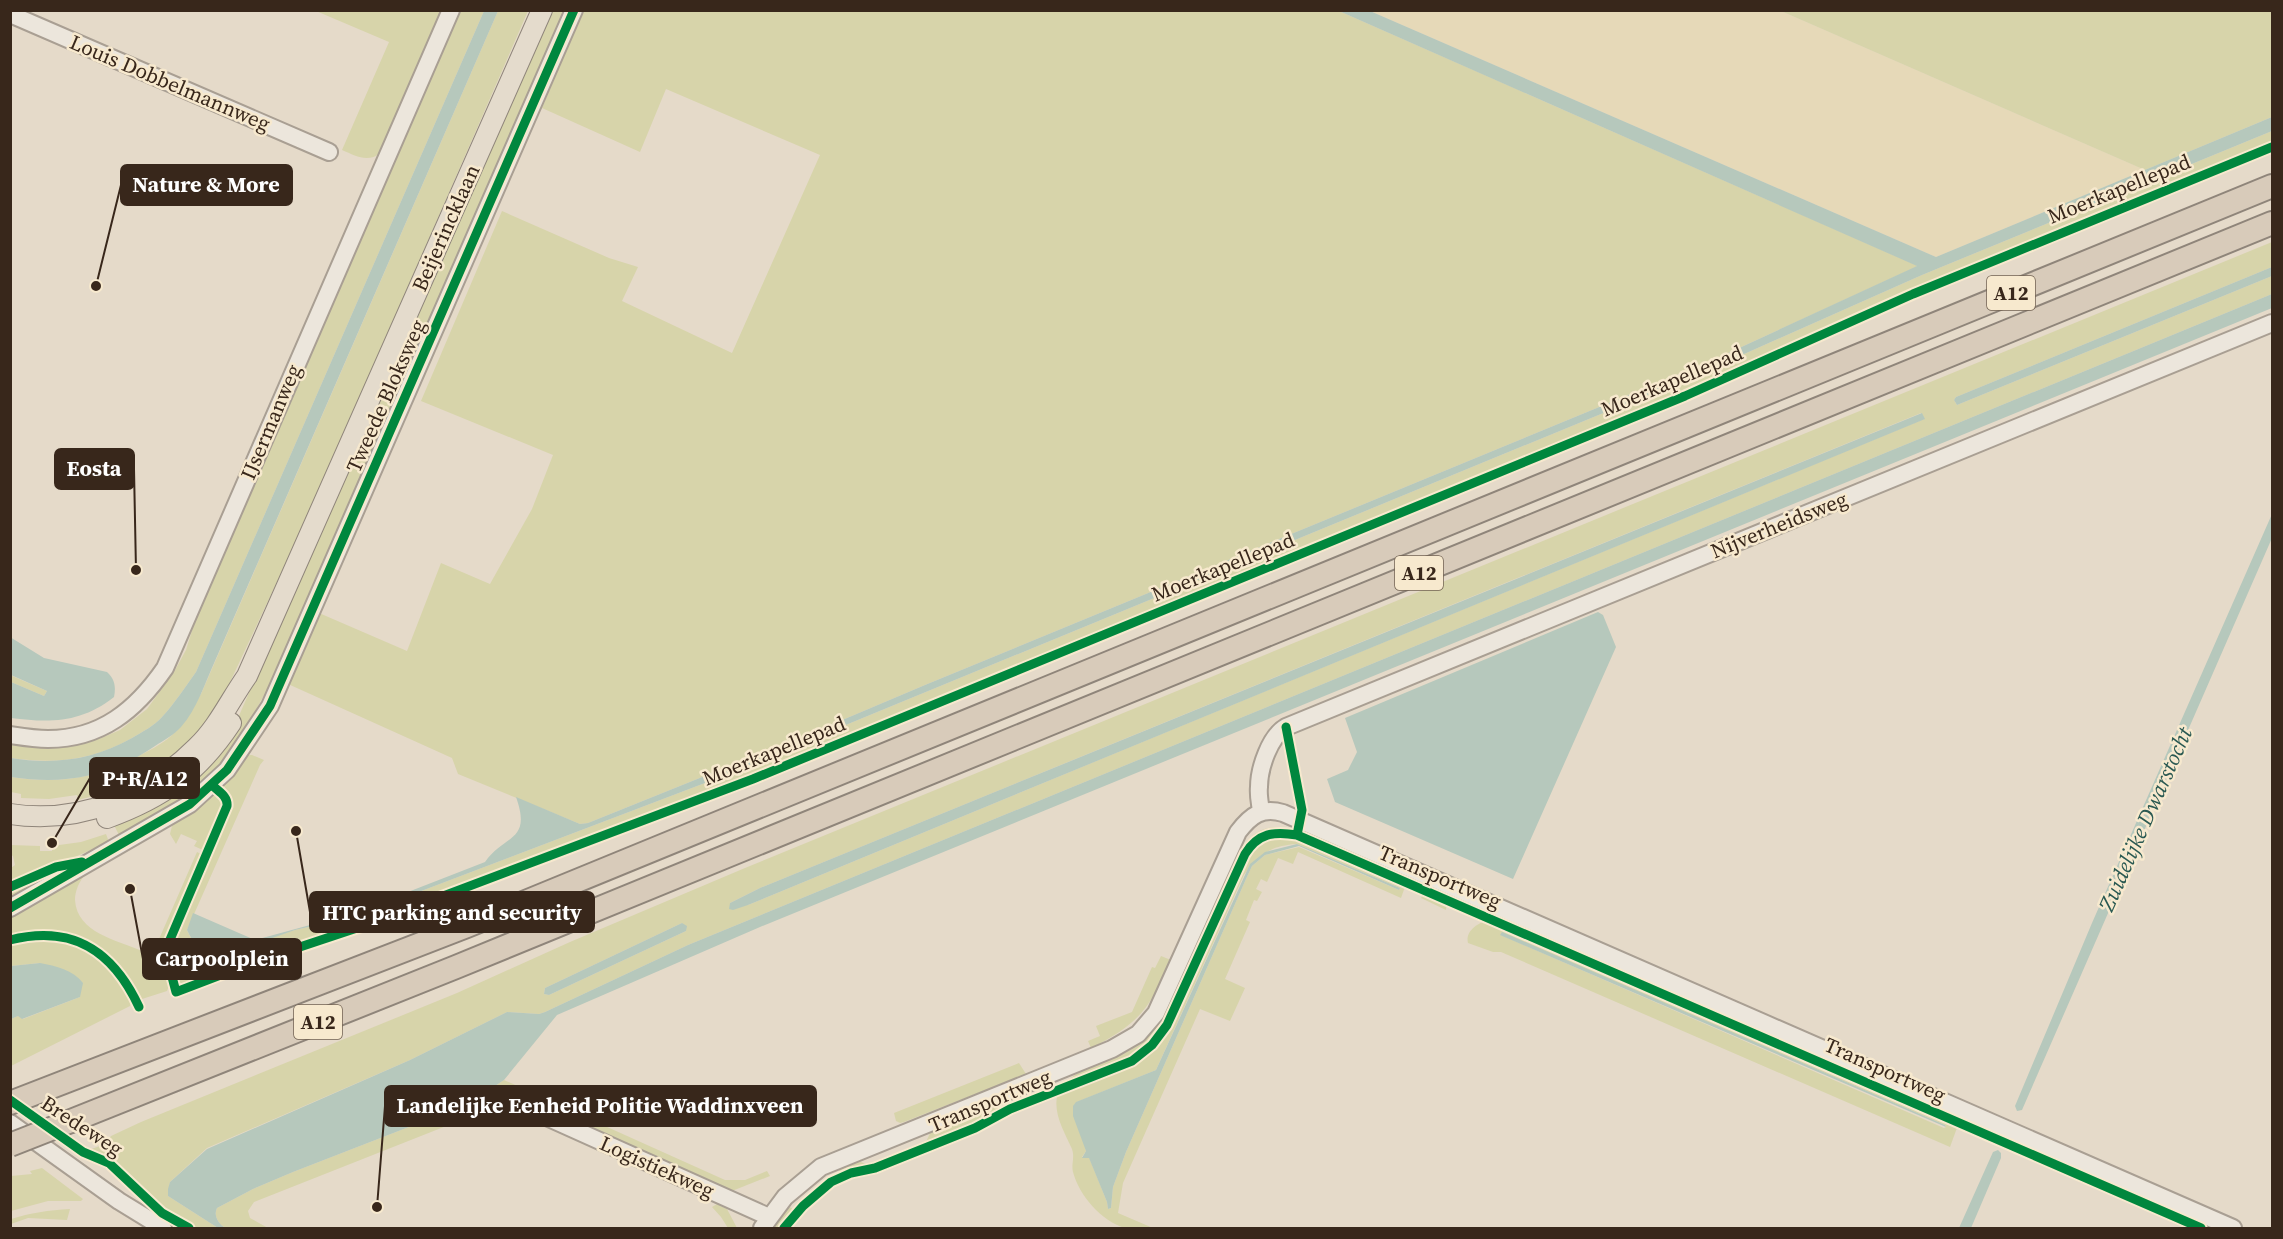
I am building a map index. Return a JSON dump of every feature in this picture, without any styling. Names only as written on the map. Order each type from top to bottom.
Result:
[{"type":"highway","name":"A12","points":[[10,1103],[467,926],[2272,186]]},
{"type":"highway","name":"A12","points":[[10,1145],[467,963],[2272,223]]},
{"type":"main road","name":"Beijerincklaan","points":[[10,814],[60,816],[104,807],[169,772],[198,746],[224,714],[247,676],[542,10]]},
{"type":"main road","name":"Beijerincklaan","points":[[10,827],[61,829],[96,822],[155,798],[193,770],[216,746],[232,722],[246,693],[247,676]]},
{"type":"street","name":"IJsermanweg","points":[[10,735],[46,739],[64,738],[109,724],[135,706],[150,690],[165,668],[451,10]]},
{"type":"street","name":"Tweede Bloksweg","points":[[10,908],[190,804],[227,770],[248,742],[270,706],[574,10]]},
{"type":"street","name":"Louis Dobbelmannweg","points":[[10,14],[329,152]]},
{"type":"street","name":"Nijverheidsweg","points":[[1261,811],[1258,785],[1262,771],[1272,744],[1280,730],[1286,727],[2272,323]]},
{"type":"street","name":"Transportweg","points":[[766,1223],[785,1197],[821,1167],[1112,1049],[1138,1034],[1156,1013],[1238,832],[1247,820],[1261,811],[1270,810],[1283,813],[2233,1228]]},
{"type":"street","name":"Logistiekweg","points":[[513,1102],[766,1223]]},
{"type":"street","name":"Bredeweg","points":[[10,1123],[119,1201],[163,1228]]},
{"type":"shaded area","points":[[316,11],[444,11],[381,153],[371,158],[362,158],[342,150],[389,42]]},
{"type":"shaded area","points":[[457,11],[484,11],[196,672],[159,720],[117,746],[73,759],[43,761],[11,758],[10,739],[99,739],[120,730],[147,709],[174,672],[186,650],[198,611]]},
{"type":"shaded area","points":[[498,11],[528,11],[314,503],[217,710],[178,757],[163,769],[133,784],[78,800],[77,795],[49,799],[21,798],[21,794],[11,792],[11,777],[44,780],[75,778],[106,770],[145,753],[175,732],[201,694]]},
{"type":"shaded area","points":[[547,11],[567,11],[512,136],[505,145],[278,668],[237,741],[225,758],[197,788],[158,816],[120,837],[114,825],[238,718]]},
{"type":"shaded area","points":[[583,11],[1339,11],[1918,266],[1711,361],[814,732],[588,823],[580,824],[458,774],[452,758],[288,684],[319,613],[407,651],[441,563],[490,584],[532,509],[553,455],[421,401],[502,211],[609,258],[638,267],[622,301],[732,353],[820,155],[666,89],[640,152],[542,108]]},
{"type":"shaded area","points":[[1370,11],[1781,11],[2145,170],[1936,257]]},
{"type":"shaded area","points":[[1781,11],[2272,11],[2272,117],[2145,170]]},
{"type":"shaded area","points":[[2272,131],[2272,143],[2141,194],[1925,284],[1676,397],[929,704],[490,875],[183,985],[177,981],[172,957],[176,933],[232,805],[230,796],[223,785],[246,755],[264,760],[187,930],[196,945],[210,956],[295,930],[353,917],[705,783],[1715,367],[1922,275]]},
{"type":"shaded area","points":[[2272,242],[2272,267],[1956,397],[1954,400],[1957,405],[2272,276],[2272,294],[688,945],[545,1012],[539,1014],[507,1012],[410,1060],[207,1148],[170,1182],[168,1196],[218,1228],[197,1229],[185,1225],[156,1202],[122,1168],[89,1150],[105,1144],[111,1136],[141,1122],[457,993],[745,868]],"holes":[[[1921,413],[1924,419],[748,905],[730,903],[760,888]],[[682,923],[686,931],[549,995],[544,994],[545,988]]]},
{"type":"shaded area","points":[[10,675],[47,691],[44,696],[11,682]]},
{"type":"shaded area","points":[[211,794],[219,796],[224,804],[205,851],[194,846],[197,841],[181,834],[176,844],[170,834],[172,826]]},
{"type":"shaded area","points":[[1276,827],[1293,829],[1292,831],[1269,831],[1262,834],[1241,854],[1239,853],[1254,835],[1263,829]]},
{"type":"shaded area","points":[[1303,832],[1403,874],[1402,876],[1303,834]]},
{"type":"shaded area","points":[[106,834],[109,842],[11,885],[11,868],[15,865],[10,845],[40,846],[40,851],[52,851],[52,846],[81,842]]},
{"type":"shaded area","points":[[1274,835],[1300,838],[1406,884],[1401,898],[1298,852],[1293,864],[1278,858],[1267,882],[1261,879],[1256,889],[1262,892],[1257,901],[1254,900],[1246,920],[1250,922],[1225,979],[1245,988],[1230,1021],[1200,1009],[1123,1183],[1118,1213],[1153,1228],[1135,1229],[1116,1225],[1092,1206],[1076,1181],[1072,1166],[1072,1149],[1058,1114],[1058,1093],[1123,1068],[1151,1049],[1162,1036],[1172,1020],[1248,852],[1261,839]],"holes":[[[1297,844],[1400,888],[1399,890],[1299,847],[1265,855],[1252,866],[1126,1152],[1113,1187],[1111,1208],[1108,1209],[1089,1157],[1082,1157],[1086,1151],[1077,1102],[1156,1070],[1244,875],[1260,856],[1272,849]]]},
{"type":"shaded area","points":[[197,852],[203,855],[165,942],[164,965],[169,986],[167,991],[142,999],[125,972],[114,960],[102,950],[73,936],[42,931],[27,931],[11,935],[10,916],[116,855],[89,871],[81,880],[75,897],[77,911],[90,928],[110,939],[142,951],[156,946]]},
{"type":"shaded area","points":[[1234,861],[1236,863],[1205,933],[1202,932]]},
{"type":"shaded area","points":[[59,868],[54,872],[11,898],[11,890]]},
{"type":"shaded area","points":[[1424,892],[1447,902],[1446,910],[1421,898]]},
{"type":"shaded area","points":[[1488,920],[1958,1125],[1950,1147],[1501,952],[1493,952],[1468,943],[1470,931],[1476,925]],"holes":[[[1502,933],[1945,1125],[1944,1128],[1501,935]]]},
{"type":"shaded area","points":[[41,939],[74,945],[94,954],[119,977],[131,1002],[130,1006],[11,1066],[11,1019],[18,1016],[23,1019],[80,997],[40,963],[11,966],[10,944]]},
{"type":"shaded area","points":[[1199,940],[1201,941],[1182,990],[1166,1022],[1144,1049],[1123,1063],[1065,1084],[1084,1070],[1123,1054],[1151,1033],[1178,989]]},
{"type":"shaded area","points":[[1161,956],[1171,960],[1149,1003],[1121,1031],[1091,1048],[1088,1041],[1100,1036],[1096,1026],[1132,1012],[1152,967],[1155,968]]},
{"type":"shaded area","points":[[1019,1063],[1026,1074],[904,1122],[896,1121],[894,1113]]},
{"type":"shaded area","points":[[504,1080],[536,1094],[532,1102],[513,1095],[507,1109],[511,1112],[477,1125],[473,1124],[469,1117],[254,1202],[248,1211],[250,1218],[268,1228],[225,1228],[217,1219],[217,1208],[253,1189],[468,1104]]},
{"type":"shaded area","points":[[556,1104],[725,1180],[745,1180],[767,1171],[770,1176],[732,1191],[553,1111]]},
{"type":"shaded area","points":[[988,1108],[1006,1108],[963,1130],[871,1166],[841,1175],[838,1168],[856,1160],[868,1165],[926,1142],[931,1131]]},
{"type":"shaded area","points":[[42,1168],[83,1199],[81,1201],[48,1201],[11,1211],[11,1176],[32,1174],[30,1171]]},
{"type":"shaded area","points":[[717,1204],[727,1209],[737,1228],[728,1228],[712,1207]]},
{"type":"shaded area","points":[[790,1207],[795,1211],[780,1228],[772,1228]]},
{"type":"shaded area","points":[[70,1209],[67,1220],[28,1218],[11,1224],[11,1219],[25,1215]]},
{"type":"water","points":[[484,11],[498,11],[192,712],[181,727],[169,737],[138,757],[103,772],[50,780],[11,777],[11,758],[43,761],[73,759],[103,751],[132,738],[162,717],[196,672]]},
{"type":"water","points":[[1339,11],[1370,11],[1936,257],[2272,117],[2272,131],[1922,275],[1715,367],[705,783],[353,917],[295,930],[216,958],[206,954],[195,944],[187,930],[193,913],[255,940],[354,913],[485,862],[518,830],[521,822],[516,797],[580,824],[588,823],[814,732],[1711,361],[1917,266]]},
{"type":"water","points":[[2272,267],[2272,276],[1957,405],[1954,400],[1956,397]]},
{"type":"water","points":[[2272,294],[2272,308],[760,927],[557,1015],[504,1080],[468,1104],[253,1189],[217,1208],[217,1220],[225,1228],[218,1228],[168,1196],[170,1182],[207,1149],[410,1060],[507,1012],[539,1014],[545,1012],[688,945]]},
{"type":"water","points":[[1922,413],[1925,419],[748,905],[733,910],[729,909],[730,903],[760,888]]},
{"type":"water","name":"Zuidelijke Dwarstocht","points":[[2272,514],[2272,538],[2022,1110],[2017,1111],[2015,1106],[2092,923]]},
{"type":"water","points":[[1598,612],[1603,615],[1616,647],[1513,879],[1335,802],[1327,779],[1348,770],[1357,752],[1345,718]]},
{"type":"water","points":[[10,637],[44,658],[107,672],[114,683],[114,697],[89,712],[65,719],[11,718],[11,682],[44,696],[47,691],[11,675]]},
{"type":"water","points":[[1297,844],[1400,888],[1399,890],[1299,846],[1265,855],[1252,866],[1126,1152],[1113,1187],[1111,1208],[1108,1209],[1089,1158],[1082,1158],[1086,1151],[1073,1116],[1073,1106],[1076,1102],[1156,1070],[1250,864],[1265,852]]},
{"type":"water","points":[[682,923],[687,926],[686,931],[549,995],[544,994],[545,988]]},
{"type":"water","points":[[1502,932],[1945,1125],[1946,1127],[1500,935]]},
{"type":"water","points":[[40,963],[64,969],[79,979],[83,983],[80,997],[22,1019],[18,1016],[11,1019],[11,966]]},
{"type":"water","points":[[1998,1150],[2001,1158],[1971,1228],[1959,1228],[1993,1152]]},
{"type":"cycle path","points":[[10,908],[190,804],[227,770],[270,706],[574,10]]},
{"type":"cycle path","name":"Moerkapellepad","points":[[212,785],[225,797],[227,806],[169,942],[167,958],[176,992],[252,963],[369,924],[753,779],[1685,396],[1913,294],[2272,147]]},
{"type":"cycle path","points":[[1286,727],[1302,810],[1297,835]]},
{"type":"cycle path","points":[[784,1228],[803,1206],[831,1182],[851,1173],[875,1168],[975,1128],[1010,1109],[1132,1061],[1152,1045],[1167,1025],[1245,854],[1261,838],[1281,833],[1297,835],[2201,1228]]},
{"type":"cycle path","points":[[10,887],[56,867],[82,862]]},
{"type":"cycle path","points":[[10,940],[33,936],[53,936],[72,939],[88,946],[117,971],[129,987],[139,1007]]},
{"type":"cycle path","points":[[10,1100],[83,1152],[109,1163],[162,1213],[189,1228]]},
{"type":"place","name":"Nature & More","points":[[96,286]]},
{"type":"place","name":"Eosta","points":[[136,570]]},
{"type":"place","name":"HTC parking and security","points":[[296,831]]},
{"type":"place","name":"P+R/A12","points":[[52,843]]},
{"type":"place","name":"Carpoolplein","points":[[130,889]]},
{"type":"place","name":"Landelijke Eenheid Politie Waddinxveen","points":[[377,1207]]}]
